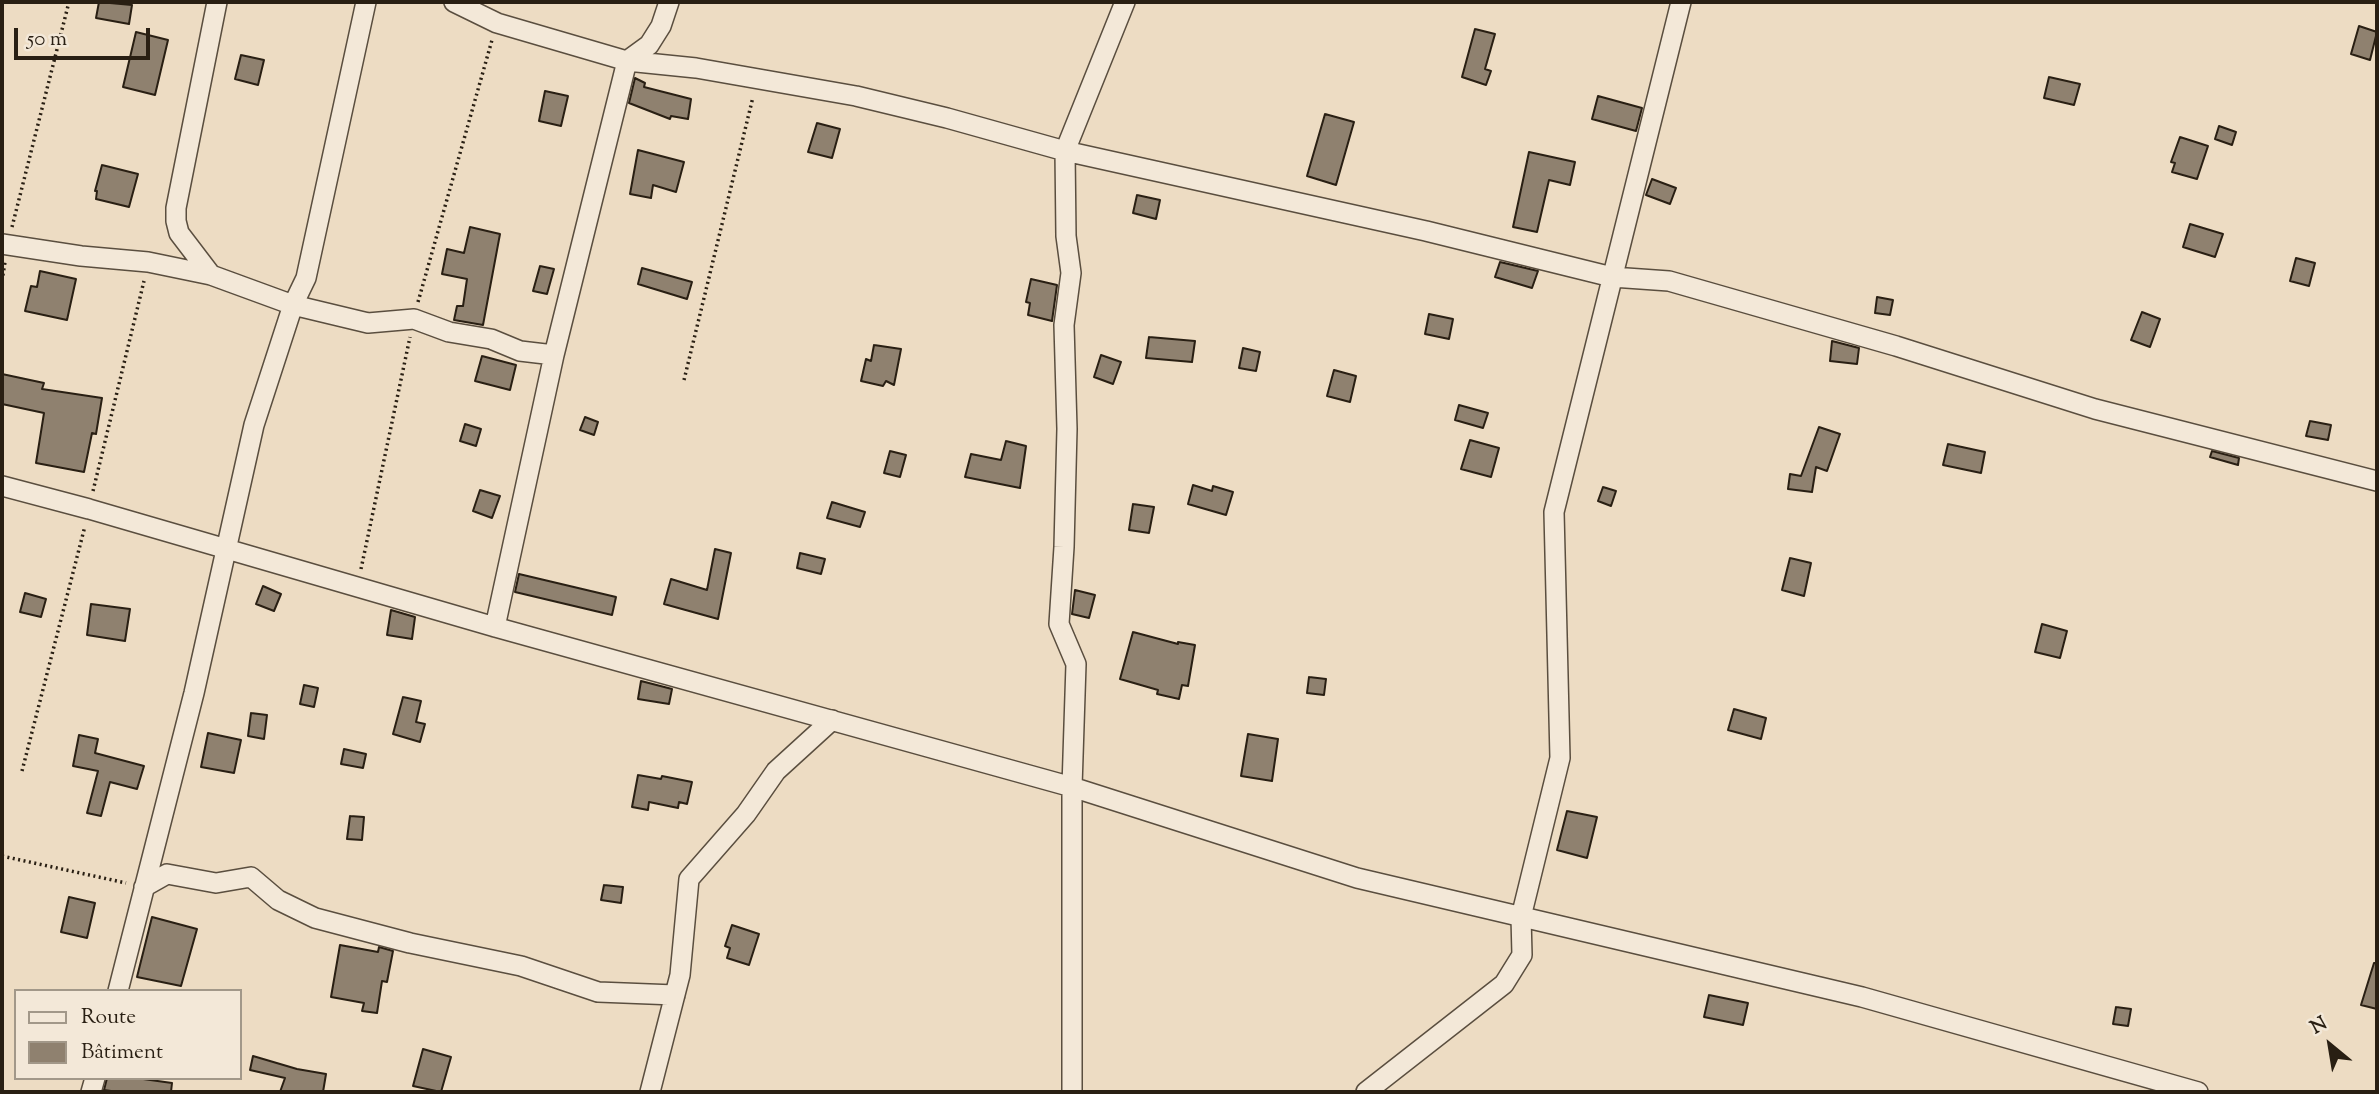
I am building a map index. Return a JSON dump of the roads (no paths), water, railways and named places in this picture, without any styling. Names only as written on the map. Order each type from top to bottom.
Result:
[{"type":"street","points":[[211,275],[179,233],[176,208],[216,2]]},
{"type":"street","points":[[118,989],[194,693],[254,425],[293,305],[306,278],[366,2]]},
{"type":"street","points":[[454,2],[497,23],[627,61],[696,68],[856,96],[1065,151],[1426,231],[1612,277],[1669,281],[1883,343],[2095,409],[2377,481]]},
{"type":"street","points":[[495,628],[554,355],[627,61],[649,45],[661,26],[669,2]]},
{"type":"street","points":[[1072,1092],[1072,787],[1076,664],[1059,624],[1067,429],[1064,325],[1071,274],[1066,236],[1065,151],[1125,2]]},
{"type":"street","points":[[1366,1092],[1504,984],[1522,955],[1521,917],[1560,758],[1554,512],[1681,2]]},
{"type":"street","points":[[5,244],[81,256],[149,262],[211,275],[293,305],[368,323],[414,319],[449,332],[491,338],[520,351],[554,355]]},
{"type":"street","points":[[2,486],[495,628],[1072,787],[1357,878],[1862,996],[2198,1092]]},
{"type":"street","points":[[650,1092],[680,975],[689,879],[746,814],[776,771],[831,720]]},
{"type":"street","points":[[144,887],[167,874],[216,883],[251,877],[278,900],[315,918],[410,943],[521,966],[598,992],[675,995]]}]
